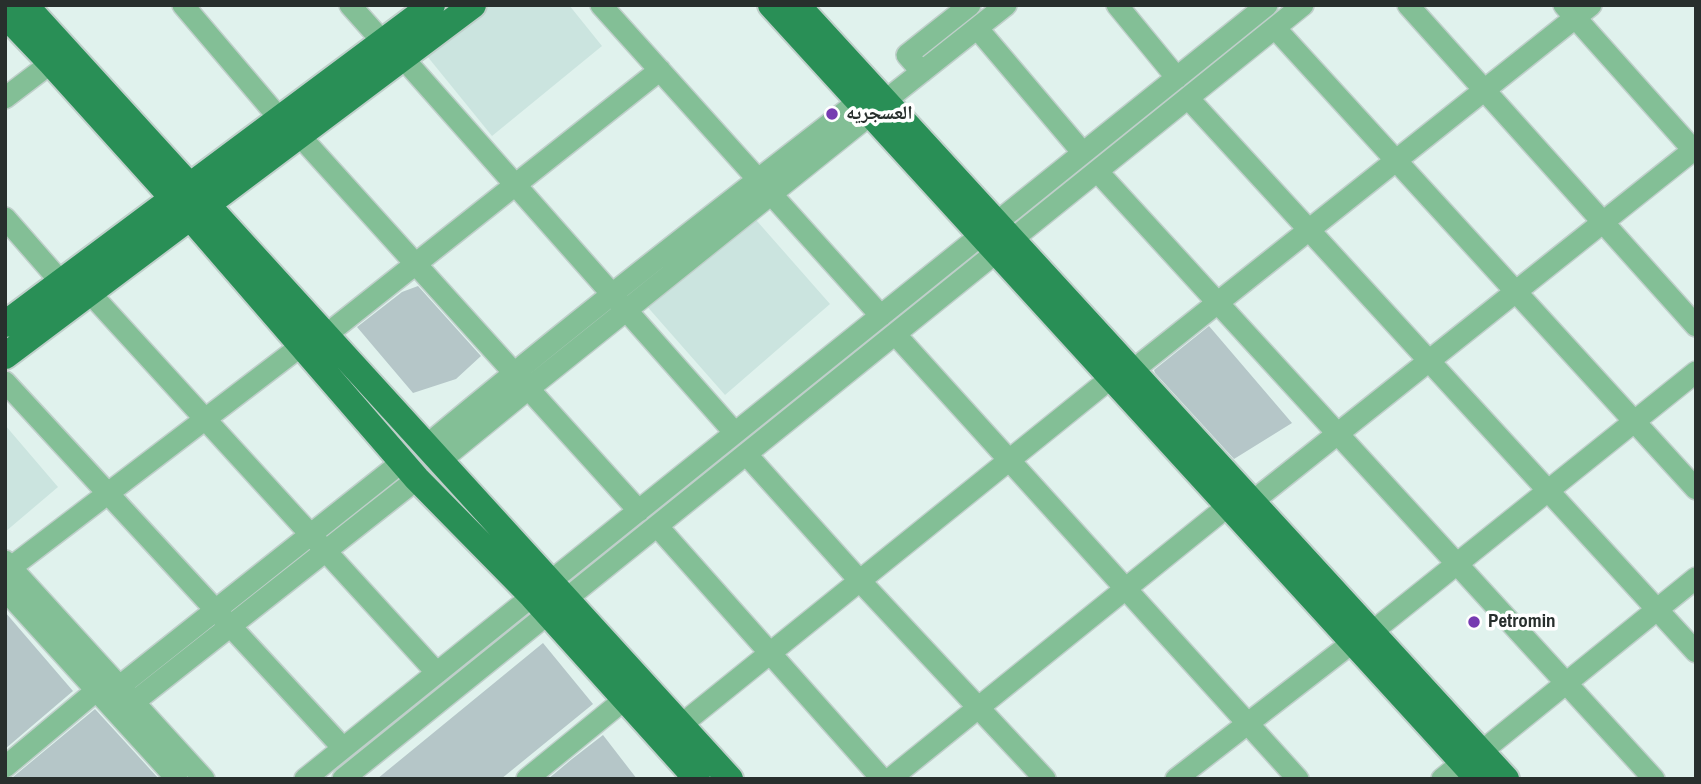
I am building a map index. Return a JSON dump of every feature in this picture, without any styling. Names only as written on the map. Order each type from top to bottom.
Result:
[{"type":"main road","points":[[25,5],[190,202],[302,345],[410,470],[681,725],[730,779]]},
{"type":"main road","points":[[393,50],[432,5]]},
{"type":"main road","points":[[5,324],[61,282],[190,202],[393,50],[473,5]]},
{"type":"main road","points":[[771,5],[871,105],[997,238],[1362,637],[1474,764],[1506,779]]},
{"type":"main road","points":[[797,5],[871,105]]},
{"type":"main road","points":[[5,15],[326,335],[433,453],[549,598],[625,699],[696,779]]},
{"type":"main road","points":[[5,356],[90,293],[190,202]]},
{"type":"street","points":[[183,5],[290,127],[639,510]]},
{"type":"street","points":[[350,5],[515,185],[735,433]]},
{"type":"street","points":[[601,5],[881,316]]},
{"type":"street","points":[[433,453],[514,372],[612,294],[765,187],[871,105],[922,72],[1006,5]]},
{"type":"street","points":[[1116,5],[1177,78]]},
{"type":"street","points":[[343,779],[549,598],[639,510],[881,316],[1097,171],[1303,5]]},
{"type":"street","points":[[1408,5],[1696,326]]},
{"type":"street","points":[[305,779],[437,673],[657,526],[895,334],[1083,153],[1266,6]]},
{"type":"street","points":[[681,725],[1010,460],[1218,303],[1484,90],[1577,9],[1695,150],[1338,434],[1126,589],[890,779]]},
{"type":"street","points":[[922,72],[907,55],[956,10]]},
{"type":"street","points":[[977,28],[1083,153]]},
{"type":"street","points":[[1275,28],[1696,489]]},
{"type":"street","points":[[5,98],[51,63]]},
{"type":"street","points":[[326,335],[660,70]]},
{"type":"street","points":[[1188,98],[1696,652]]},
{"type":"street","points":[[1097,171],[1654,779]]},
{"type":"street","points":[[433,453],[528,388],[627,311],[765,187]]},
{"type":"street","points":[[5,218],[61,282]]},
{"type":"street","points":[[90,293],[437,673]]},
{"type":"street","points":[[895,334],[1298,779]]},
{"type":"street","points":[[204,779],[7,567],[108,494],[302,345]]},
{"type":"street","points":[[1176,779],[1457,564],[1696,372]]},
{"type":"street","points":[[5,382],[343,748]]},
{"type":"street","points":[[746,454],[1045,779]]},
{"type":"street","points":[[127,694],[215,610],[311,534],[410,470]]},
{"type":"street","points":[[127,694],[230,626],[326,551],[410,470]]},
{"type":"street","points":[[657,526],[882,779]]},
{"type":"street","points":[[1442,779],[1474,764],[1566,683],[1696,578]]},
{"type":"street","points":[[5,590],[177,779]]},
{"type":"street","points":[[5,767],[97,690]]},
{"type":"street","points":[[527,779],[625,699]]},
{"type":"shaded area","points":[[491,5],[569,5],[602,46],[492,136],[427,56]]},
{"type":"shaded area","points":[[742,204],[830,304],[725,395],[637,295]]},
{"type":"shaded area","points":[[5,425],[58,487],[5,532]]},
{"type":"building","points":[[418,286],[481,356],[456,379],[413,393],[357,327],[402,292]]},
{"type":"building","points":[[1209,326],[1292,423],[1234,459],[1154,370]]},
{"type":"building","points":[[5,612],[73,691],[5,749]]},
{"type":"building","points":[[543,643],[593,704],[501,779],[377,779]]},
{"type":"building","points":[[95,709],[159,779],[10,779],[13,777]]},
{"type":"building","points":[[603,735],[637,779],[548,779],[572,759]]},
{"type":"place","name":"العسجريه","points":[[832,114]]},
{"type":"place","name":"Petromin","points":[[1474,622]]}]
